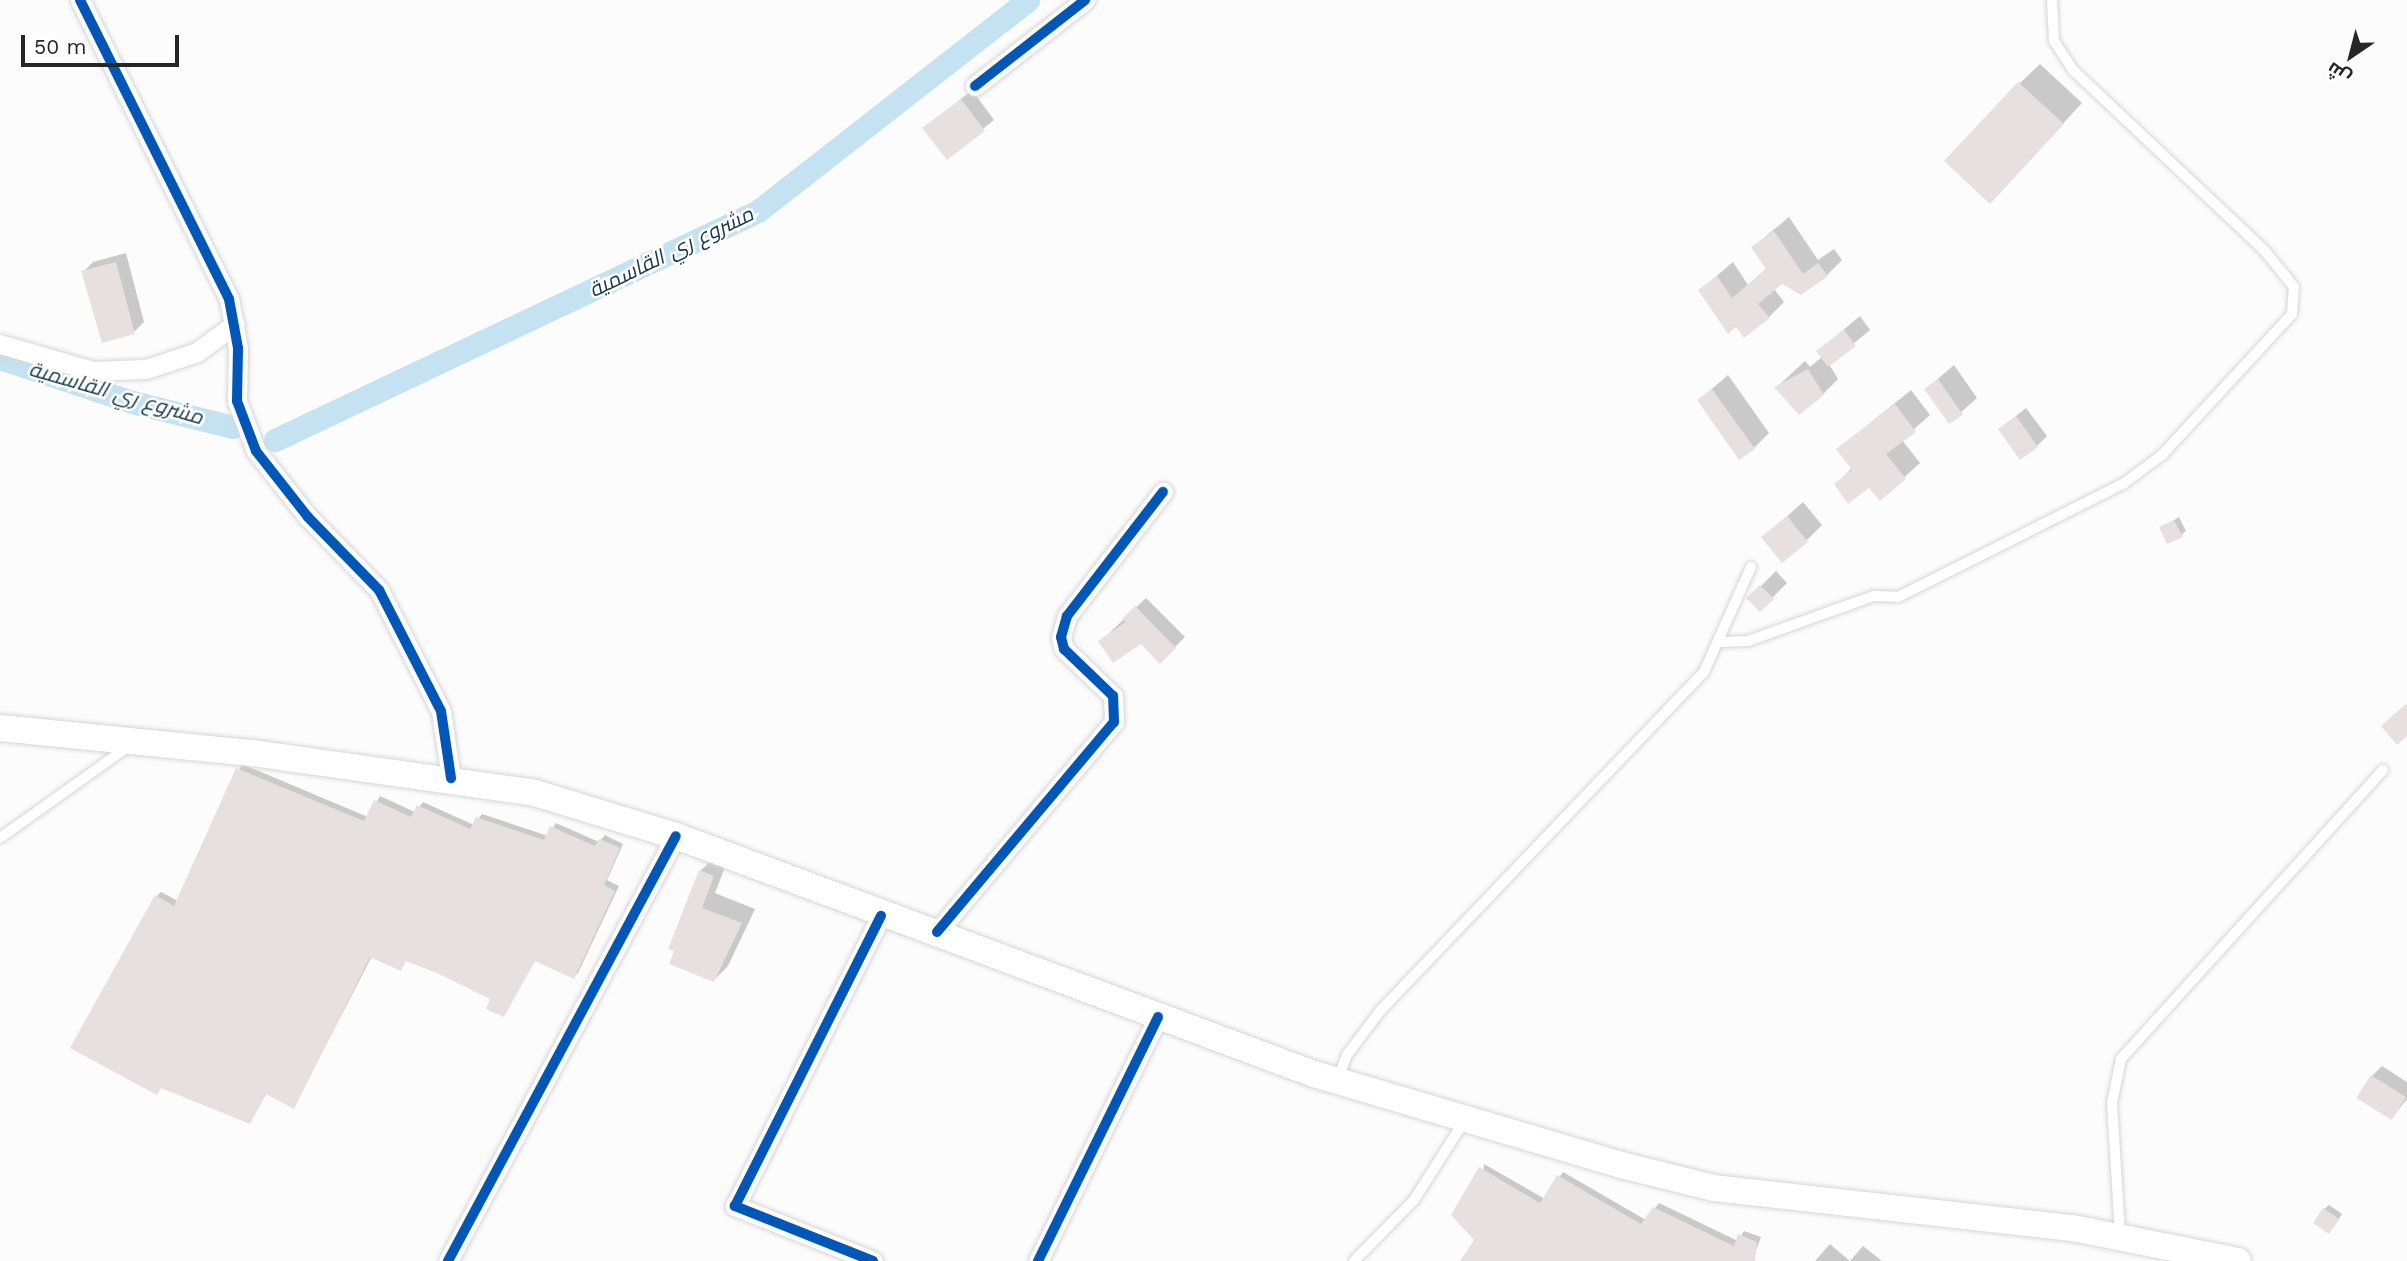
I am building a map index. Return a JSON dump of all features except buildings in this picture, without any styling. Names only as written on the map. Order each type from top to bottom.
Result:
[{"type":"main road","points":[[0,729],[451,778],[535,793],[676,836],[881,916],[937,932],[1158,1017],[1337,1081],[1465,1120],[1714,1188],[2120,1236],[2238,1261]]},
{"type":"street","points":[[80,0],[236,324],[237,401],[256,451],[307,517],[379,590],[441,711],[451,778]]},
{"type":"street","points":[[975,86],[1085,0]]},
{"type":"street","points":[[0,344],[93,371],[146,369],[197,352],[236,324]]},
{"type":"street","points":[[937,932],[1114,722],[1113,696],[1064,649],[1061,637],[1068,616],[1163,492]]},
{"type":"street","points":[[448,1261],[676,836]]},
{"type":"street","points":[[873,1261],[735,1206],[881,916]]},
{"type":"street","points":[[1038,1261],[1158,1017]]},
{"type":"lane","points":[[1721,642],[1748,641],[1874,596],[1898,597],[2123,484],[2162,455],[2292,314],[2294,287],[2264,250],[2073,70],[2054,41],[2052,0]]},
{"type":"lane","points":[[1337,1081],[1347,1055],[1380,1011],[1704,671],[1721,642],[1733,598],[1751,567]]},
{"type":"lane","points":[[0,838],[132,743]]},
{"type":"lane","points":[[2120,1236],[2112,1103],[2121,1059],[2383,770]]},
{"type":"lane","points":[[1354,1261],[1414,1200],[1465,1120]]},
{"type":"waterway","name":"مشروع ري القاسمية","points":[[275,440],[758,211],[1028,0]]},
{"type":"waterway","name":"مشروع ري القاسمية","points":[[0,358],[132,402],[233,427]]},
{"type":"cycle path","points":[[80,0],[229,299],[238,348],[237,401],[256,451],[308,517],[379,590],[441,711],[451,778]]},
{"type":"cycle path","points":[[975,86],[1085,0]]},
{"type":"cycle path","points":[[937,932],[1114,722],[1113,696],[1064,649],[1061,637],[1067,616],[1163,492]]},
{"type":"cycle path","points":[[448,1261],[676,836]]},
{"type":"cycle path","points":[[873,1261],[735,1206],[881,916]]},
{"type":"cycle path","points":[[1038,1261],[1158,1017]]}]
